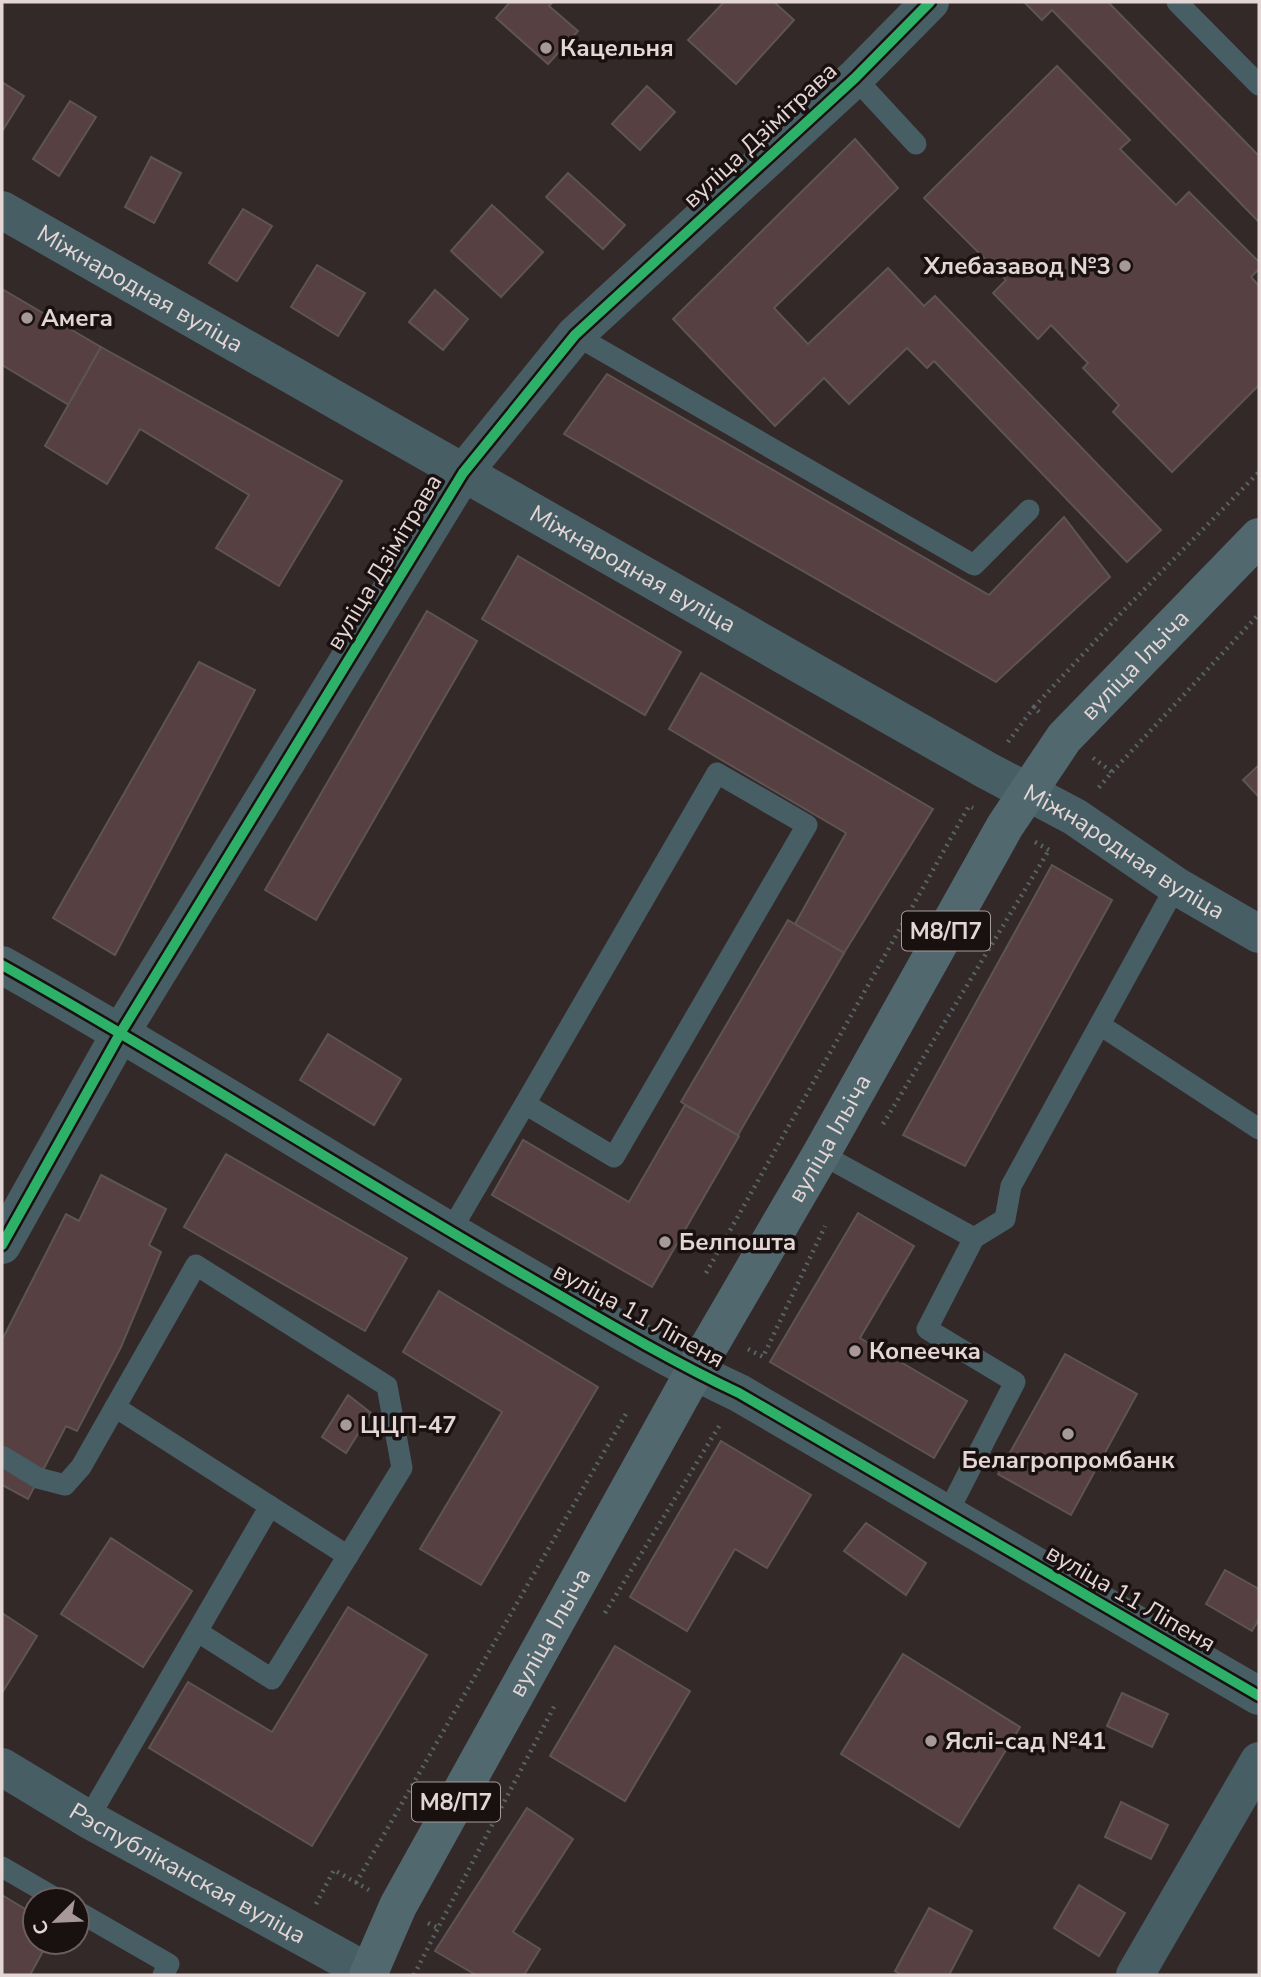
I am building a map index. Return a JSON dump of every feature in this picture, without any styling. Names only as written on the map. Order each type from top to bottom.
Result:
[{"type":"main road","name":"вуліца Ільіча","points":[[370,1975],[398,1906],[694,1372],[821,1154],[1005,826],[1064,738],[1259,537]]},
{"type":"street","name":"вуліца Дзімітрава","points":[[2,1245],[121,1032],[463,473],[575,335],[855,78],[930,2]]},
{"type":"street","name":"Міжнародная вуліца","points":[[2,210],[974,764],[1075,817],[1176,886],[1259,934]]},
{"type":"street","name":"вуліца 11 Ліпеня","points":[[2,965],[121,1032],[450,1232],[694,1372],[739,1393],[1259,1696]]},
{"type":"street","points":[[1135,1975],[1259,1762]]},
{"type":"street","name":"Рэспубліканская вуліца","points":[[2,1767],[88,1819],[370,1975]]},
{"type":"lane","points":[[1177,2],[1259,85]]},
{"type":"lane","points":[[855,78],[916,144]]},
{"type":"lane","points":[[575,335],[974,565],[1029,510]]},
{"type":"lane","points":[[450,1232],[717,773],[807,825],[614,1157],[525,1104]]},
{"type":"lane","points":[[947,1514],[1015,1382],[927,1329],[974,1238],[1004,1219],[1011,1186],[1176,886]]},
{"type":"lane","points":[[1100,1025],[1259,1129]]},
{"type":"lane","points":[[821,1154],[974,1238]]},
{"type":"lane","points":[[2,1456],[38,1478],[65,1485],[80,1467],[196,1265],[387,1386],[402,1468],[272,1679],[198,1632]]},
{"type":"lane","points":[[115,1407],[348,1556]]},
{"type":"lane","points":[[88,1819],[270,1506]]},
{"type":"lane","points":[[2,1867],[35,1886]]},
{"type":"lane","points":[[91,1919],[169,1964],[163,1975]]},
{"type":"path","points":[[1112,772],[1259,614]]},
{"type":"path","points":[[883,1124],[1049,849]]},
{"type":"path","points":[[719,1331],[763,1357],[835,1204],[854,1172]]},
{"type":"path","points":[[356,1882],[633,1401]]},
{"type":"path","points":[[414,1975],[438,1928]]},
{"type":"building","name":"Кацельня","points":[[510,2],[553,2],[549,6],[578,31],[548,64],[496,18]]},
{"type":"building","points":[[724,2],[774,2],[794,20],[736,84],[688,40]]},
{"type":"building","points":[[1024,2],[1108,2],[1259,156],[1259,222],[1052,10],[1042,20]]},
{"type":"building","name":"Хлебазавод №3","points":[[1057,66],[1130,140],[1120,149],[1176,205],[1189,192],[1259,262],[1259,269],[1251,277],[1259,286],[1259,385],[1172,472],[1113,412],[1119,405],[1083,368],[1088,363],[1051,325],[1038,339],[993,293],[1006,280],[924,198]]},
{"type":"building","points":[[2,82],[24,96],[3,130],[2,129]]},
{"type":"building","points":[[647,86],[675,112],[640,150],[612,124]]},
{"type":"building","points":[[70,101],[96,117],[59,176],[33,159]]},
{"type":"building","points":[[855,139],[898,188],[774,308],[808,344],[888,268],[924,306],[935,296],[1161,530],[1127,562],[934,361],[927,368],[907,348],[849,404],[824,378],[775,426],[673,319]]},
{"type":"building","points":[[151,157],[181,173],[154,223],[125,207]]},
{"type":"building","points":[[568,173],[625,225],[603,249],[546,197]]},
{"type":"building","points":[[492,205],[543,252],[501,297],[451,251]]},
{"type":"building","points":[[243,209],[272,226],[237,281],[209,263]]},
{"type":"building","points":[[317,265],[365,293],[338,336],[291,307]]},
{"type":"building","name":"Амега","points":[[2,289],[101,347],[69,405],[2,365]]},
{"type":"building","points":[[435,290],[468,319],[443,350],[409,322]]},
{"type":"building","points":[[101,347],[342,481],[279,586],[216,548],[249,495],[140,429],[107,484],[45,446]]},
{"type":"building","points":[[607,374],[989,595],[1064,517],[1110,577],[996,682],[564,434]]},
{"type":"building","points":[[518,556],[681,652],[645,715],[482,619]]},
{"type":"building","points":[[427,611],[477,641],[316,920],[265,890]]},
{"type":"building","points":[[199,662],[255,690],[115,955],[53,918]]},
{"type":"building","points":[[701,673],[933,809],[844,953],[795,924],[846,833],[669,729]]},
{"type":"building","points":[[1259,765],[1259,797],[1243,780]]},
{"type":"building","points":[[1052,865],[1112,900],[965,1166],[903,1135]]},
{"type":"building","points":[[788,920],[844,953],[738,1135],[681,1102]]},
{"type":"building","points":[[328,1034],[401,1079],[374,1125],[300,1080]]},
{"type":"building","points":[[685,1105],[739,1136],[652,1287],[492,1195],[523,1140],[629,1202]]},
{"type":"building","points":[[226,1154],[407,1258],[365,1331],[184,1227]]},
{"type":"building","points":[[101,1175],[166,1209],[149,1245],[161,1252],[121,1347],[77,1431],[66,1426],[28,1499],[2,1485],[2,1340],[66,1214],[79,1221]]},
{"type":"building","points":[[858,1213],[914,1246],[860,1338],[967,1401],[934,1458],[770,1362]]},
{"type":"building","points":[[439,1291],[598,1387],[481,1585],[420,1549],[502,1412],[403,1352]]},
{"type":"building","name":"Белагропромбанк","points":[[1065,1354],[1137,1394],[1071,1515],[998,1474]]},
{"type":"building","name":"ЦЦП-47","points":[[348,1395],[371,1413],[346,1453],[322,1437]]},
{"type":"building","points":[[721,1441],[811,1495],[767,1568],[735,1549],[687,1631],[630,1597]]},
{"type":"building","points":[[866,1523],[926,1563],[906,1595],[844,1551]]},
{"type":"building","points":[[111,1538],[192,1591],[143,1667],[61,1614]]},
{"type":"building","points":[[1225,1570],[1259,1589],[1259,1619],[1252,1631],[1206,1604]]},
{"type":"building","points":[[348,1607],[427,1655],[312,1846],[149,1748],[188,1682],[272,1732]]},
{"type":"building","points":[[2,1613],[37,1636],[2,1693]]},
{"type":"building","points":[[615,1646],[690,1691],[625,1801],[550,1756]]},
{"type":"building","name":"Яслі-сад №41","points":[[903,1654],[1020,1727],[959,1827],[841,1754]]},
{"type":"building","points":[[1122,1693],[1168,1714],[1152,1747],[1107,1726]]},
{"type":"building","points":[[1121,1802],[1168,1825],[1151,1859],[1105,1837]]},
{"type":"building","points":[[527,1808],[573,1839],[513,1932],[540,1949],[524,1975],[476,1975],[435,1951]]},
{"type":"building","points":[[1079,1885],[1125,1913],[1099,1956],[1054,1928]]},
{"type":"building","points":[[2,1895],[21,1907],[21,1956],[40,1956],[30,1975],[2,1975]]},
{"type":"building","points":[[929,1908],[972,1931],[949,1975],[902,1975],[895,1971]]},
{"type":"cycle path","points":[[2,1245],[121,1032],[463,473],[575,335],[855,78],[930,2]]},
{"type":"cycle path","points":[[2,965],[585,1310],[739,1393],[1259,1696]]},
{"type":"place","name":"Кацельня","points":[[546,48]]},
{"type":"place","name":"Хлебазавод №3","points":[[1125,266]]},
{"type":"place","name":"Амега","points":[[27,318]]},
{"type":"place","name":"Белпошта","points":[[665,1242]]},
{"type":"place","name":"Копеечка","points":[[855,1351]]},
{"type":"place","name":"ЦЦП-47","points":[[346,1425]]},
{"type":"place","name":"Белагропромбанк","points":[[1068,1434]]},
{"type":"place","name":"Яслі-сад №41","points":[[931,1741]]}]
